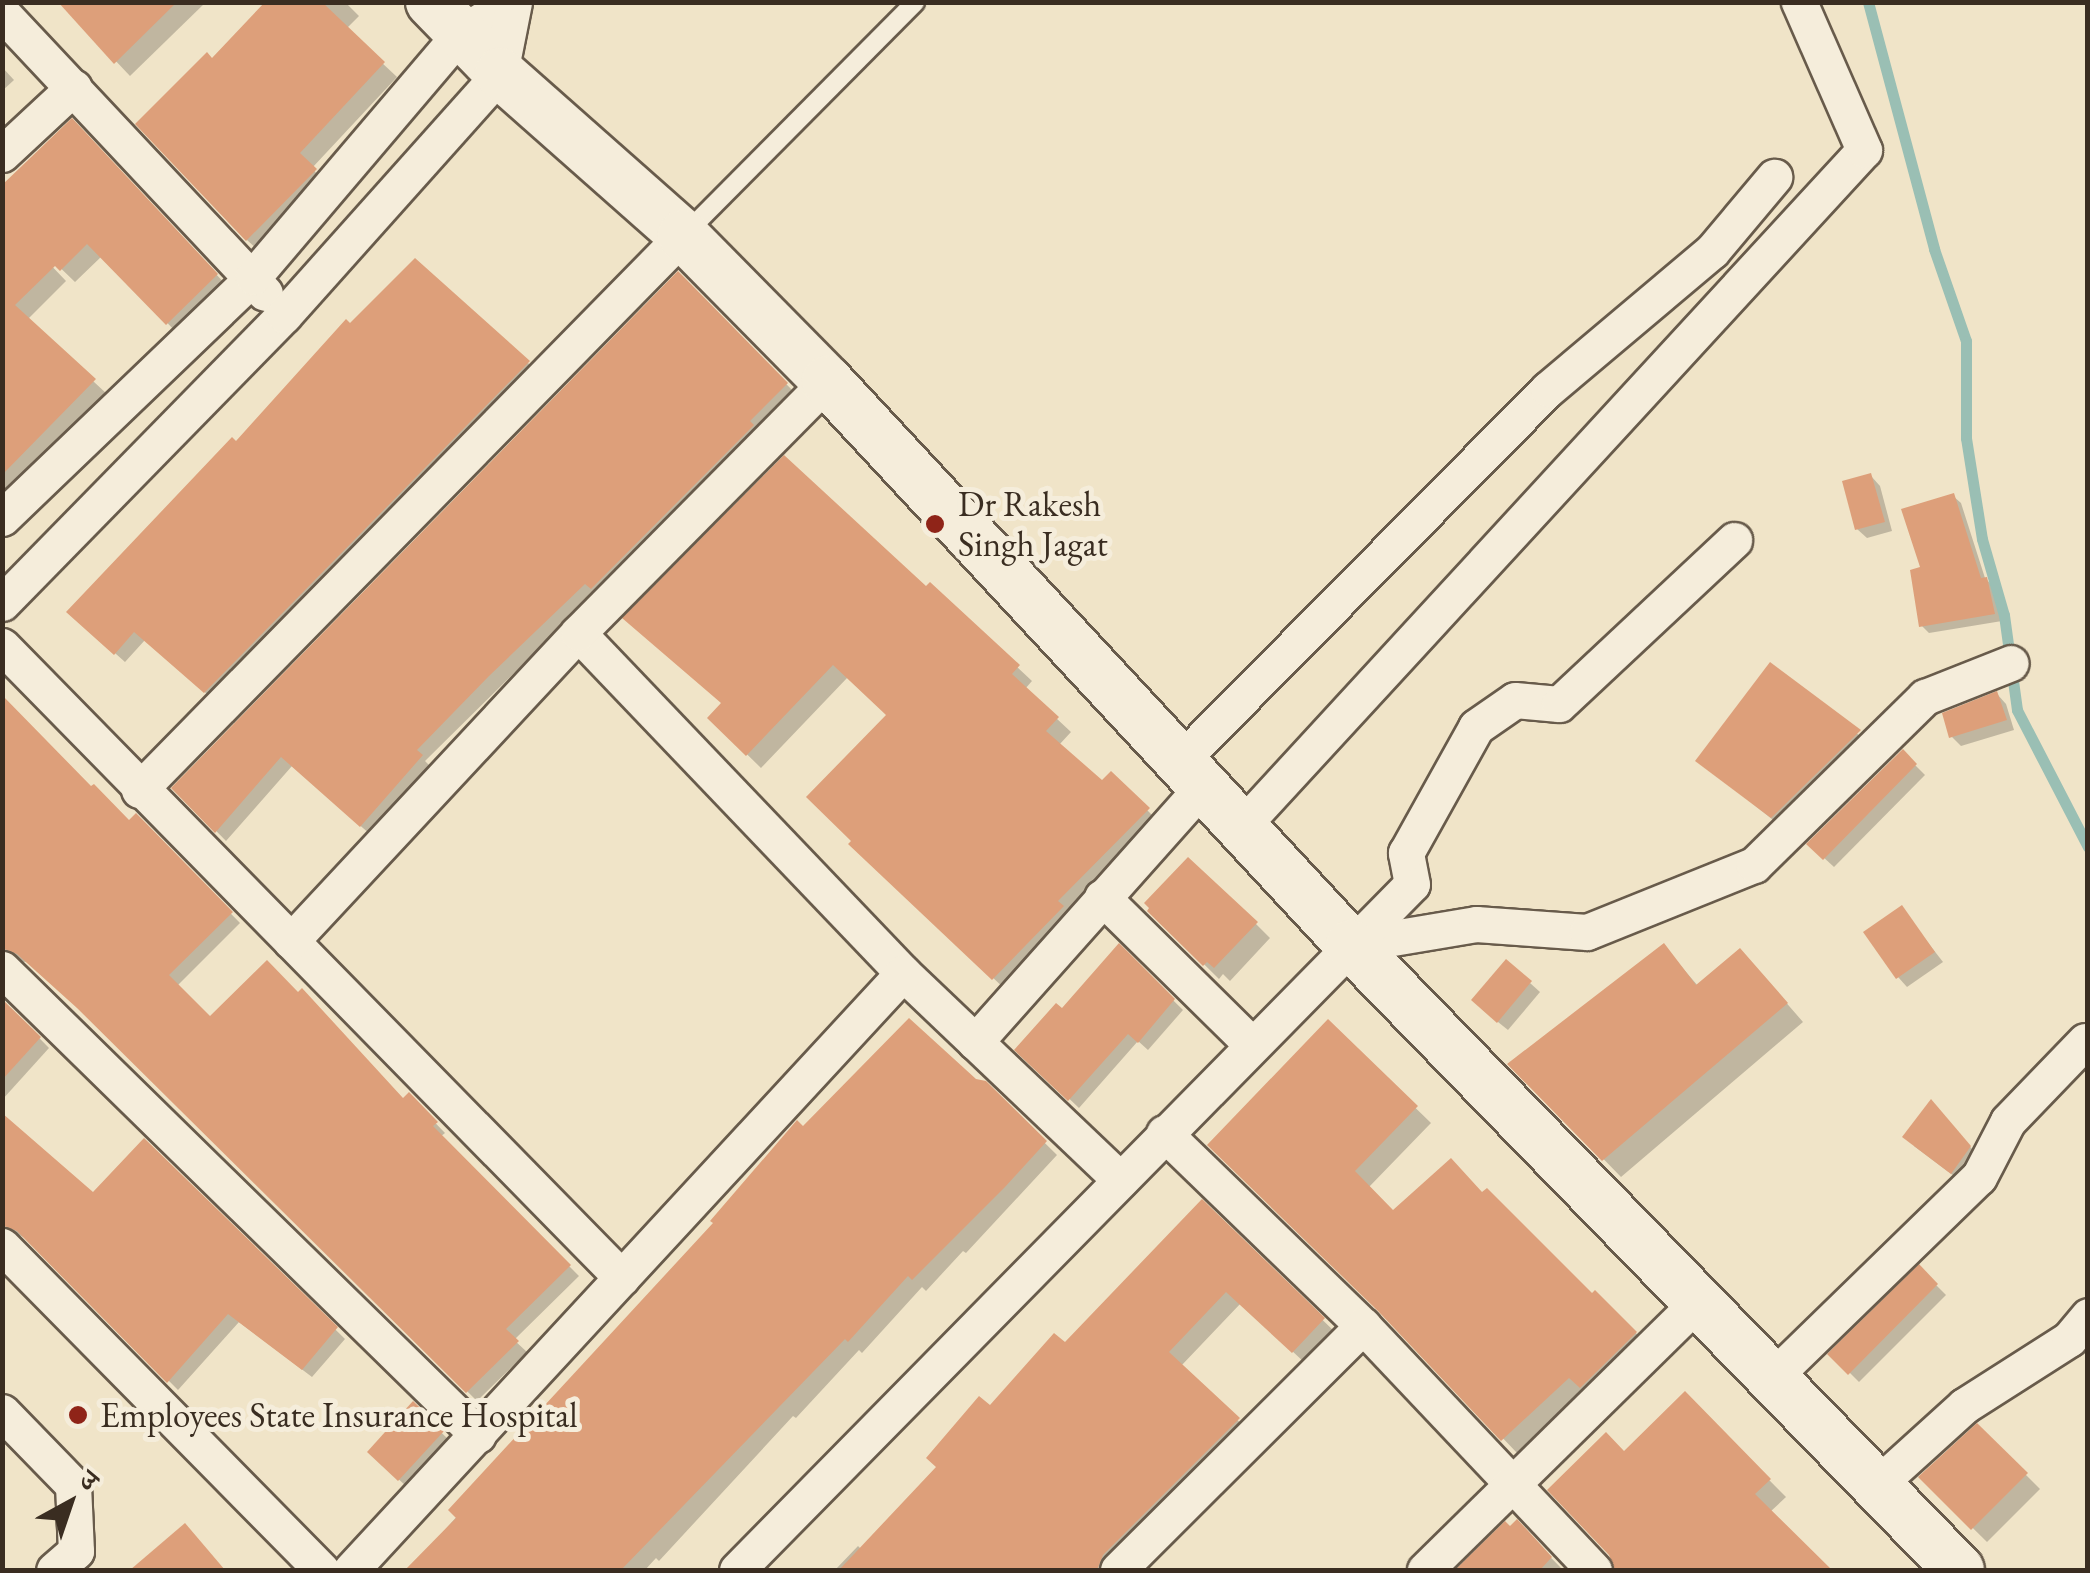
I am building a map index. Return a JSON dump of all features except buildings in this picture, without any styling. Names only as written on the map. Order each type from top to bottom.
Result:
[{"type":"street","points":[[2,518],[252,277],[446,18],[513,2],[500,73],[284,315],[2,603]]},
{"type":"street","points":[[1241,827],[1864,150],[1799,2]]},
{"type":"street","points":[[2,13],[284,315]]},
{"type":"street","points":[[446,18],[500,73],[683,235],[827,381],[1351,946],[1960,1570]]},
{"type":"street","points":[[2,154],[74,87]]},
{"type":"street","points":[[975,1042],[1102,898],[1191,774],[1548,389],[1712,251],[1774,176]]},
{"type":"street","points":[[139,790],[683,235]]},
{"type":"street","points":[[291,941],[578,633],[827,381]]},
{"type":"street","points":[[738,1570],[1412,884],[1406,852],[1423,815],[1476,728],[1515,700],[1559,704],[1734,540]]},
{"type":"street","points":[[578,633],[903,973],[1120,1180]]},
{"type":"street","points":[[2,646],[139,790],[622,1278]]},
{"type":"street","points":[[1351,946],[1476,924],[1587,932],[1754,864],[1926,697],[2011,663]]},
{"type":"street","points":[[1102,898],[1252,1045]]},
{"type":"street","points":[[2,970],[478,1435]]},
{"type":"street","points":[[351,1570],[903,973]]},
{"type":"street","points":[[1773,1377],[1979,1177],[2008,1120],[2085,1041]]},
{"type":"street","points":[[1164,1133],[1363,1326],[1510,1486],[1594,1570]]},
{"type":"street","points":[[2,1246],[322,1570]]},
{"type":"street","points":[[1426,1570],[1699,1301]]},
{"type":"street","points":[[1876,1484],[1964,1406],[2069,1340],[2088,1316]]},
{"type":"street","points":[[1118,1570],[1363,1326]]},
{"type":"street","points":[[2,1412],[73,1485],[76,1551],[54,1570]]},
{"type":"lane","points":[[683,235],[915,2]]},
{"type":"waterway","points":[[1868,2],[1934,249],[1966,341],[1966,438],[1982,539],[2004,615],[2017,710],[2088,847]]},
{"type":"place","name":"Dr Rakesh Singh Jagat","points":[[935,524]]},
{"type":"place","name":"Employees State Insurance Hospital","points":[[78,1415]]}]
